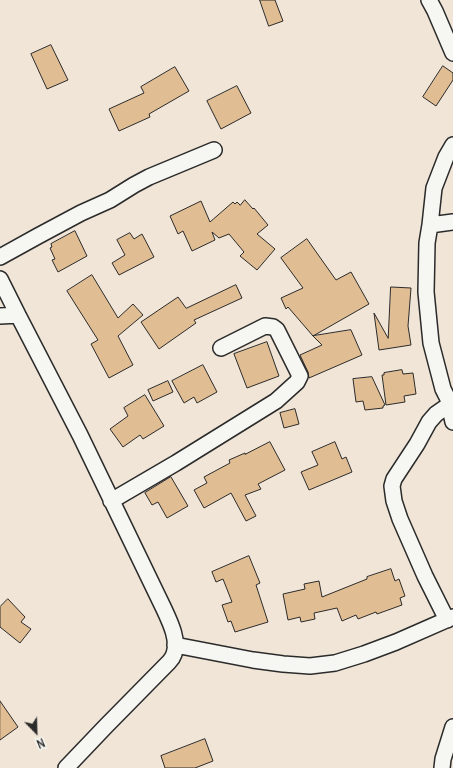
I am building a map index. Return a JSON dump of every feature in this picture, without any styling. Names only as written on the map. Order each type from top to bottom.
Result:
[{"type":"street","points":[[429,0],[452,47]]},
{"type":"street","points":[[453,145],[446,157],[434,188],[427,250],[426,292],[431,343],[442,389],[450,400],[453,422]]},
{"type":"street","points":[[0,257],[110,200],[149,177],[214,150]]},
{"type":"street","points":[[430,225],[453,222]]},
{"type":"street","points":[[0,279],[80,435],[174,631],[174,653],[169,662],[66,768]]},
{"type":"street","points":[[0,316],[18,316]]},
{"type":"street","points":[[111,501],[276,401],[298,382],[300,376],[277,330],[273,327],[265,326],[221,348]]},
{"type":"street","points":[[175,645],[253,660],[310,666],[335,663],[364,654],[450,619],[425,576],[400,519],[394,501],[392,486],[394,479],[417,444],[429,422],[450,400]]},
{"type":"street","points":[[442,768],[443,759],[453,727]]},
{"type":"building","points":[[260,0],[275,0],[283,21],[269,26]]},
{"type":"building","points":[[51,45],[68,80],[47,89],[31,54]]},
{"type":"building","points":[[443,66],[453,73],[453,80],[436,106],[423,97]]},
{"type":"building","points":[[175,67],[189,91],[149,114],[150,117],[119,131],[109,109],[144,93],[141,87]]},
{"type":"building","points":[[237,86],[251,113],[221,129],[207,101]]},
{"type":"building","points":[[245,200],[253,209],[254,208],[268,225],[257,234],[275,249],[257,270],[240,256],[244,252],[229,234],[219,238],[212,232],[215,240],[192,251],[183,231],[178,234],[170,216],[201,201],[210,222],[233,202],[235,204],[237,202],[240,205]]},
{"type":"building","points":[[75,231],[87,256],[58,272],[52,260],[55,259],[50,248],[52,247],[51,244]]},
{"type":"building","points":[[130,233],[134,239],[142,234],[154,257],[119,275],[112,263],[125,255],[117,240]]},
{"type":"building","points":[[307,239],[336,280],[351,272],[369,304],[313,336],[288,307],[286,309],[281,298],[303,288],[281,258]]},
{"type":"building","points":[[92,275],[118,318],[133,304],[143,315],[118,336],[133,365],[109,378],[91,344],[98,340],[67,291]]},
{"type":"building","points":[[236,285],[242,298],[194,320],[196,323],[159,349],[141,322],[178,297],[186,308]]},
{"type":"building","points":[[391,287],[411,288],[408,326],[411,345],[379,350],[374,313],[388,338]]},
{"type":"building","points":[[351,330],[362,355],[309,378],[308,372],[300,355],[322,345],[313,336]]},
{"type":"building","points":[[267,342],[279,376],[247,388],[234,354]]},
{"type":"building","points":[[203,365],[217,392],[197,403],[194,397],[184,403],[172,381]]},
{"type":"building","points":[[402,370],[403,374],[413,373],[416,394],[404,396],[405,402],[386,405],[382,375],[384,375],[384,373]]},
{"type":"building","points":[[372,377],[385,405],[383,408],[365,410],[363,401],[356,402],[353,379]]},
{"type":"building","points":[[168,381],[173,392],[153,401],[148,390]]},
{"type":"building","points":[[145,395],[164,426],[143,439],[140,435],[123,447],[110,429],[128,416],[124,408]]},
{"type":"building","points":[[295,409],[299,424],[284,428],[280,413]]},
{"type":"building","points":[[270,442],[285,470],[258,484],[261,489],[245,495],[256,516],[246,521],[231,493],[204,508],[194,490],[207,483],[204,477],[230,463],[229,460]]},
{"type":"building","points":[[335,442],[342,459],[346,457],[352,472],[309,490],[301,472],[318,465],[312,452]]},
{"type":"building","points":[[171,477],[188,506],[167,518],[158,502],[152,505],[145,493]]},
{"type":"building","points":[[249,556],[260,583],[256,585],[268,622],[235,632],[231,621],[228,622],[222,605],[232,602],[223,579],[216,582],[212,572]]},
{"type":"building","points":[[391,569],[395,581],[399,579],[405,596],[400,598],[402,605],[377,614],[376,612],[358,619],[356,615],[342,621],[337,608],[314,613],[315,619],[301,622],[300,617],[288,620],[283,594],[305,589],[304,584],[319,581],[322,597],[367,579],[367,577]]},
{"type":"building","points":[[8,599],[25,617],[21,622],[31,629],[20,643],[0,627],[0,607]]},
{"type":"building","points":[[0,701],[18,727],[0,740]]},
{"type":"building","points":[[205,739],[213,761],[195,768],[165,768],[161,756]]}]
